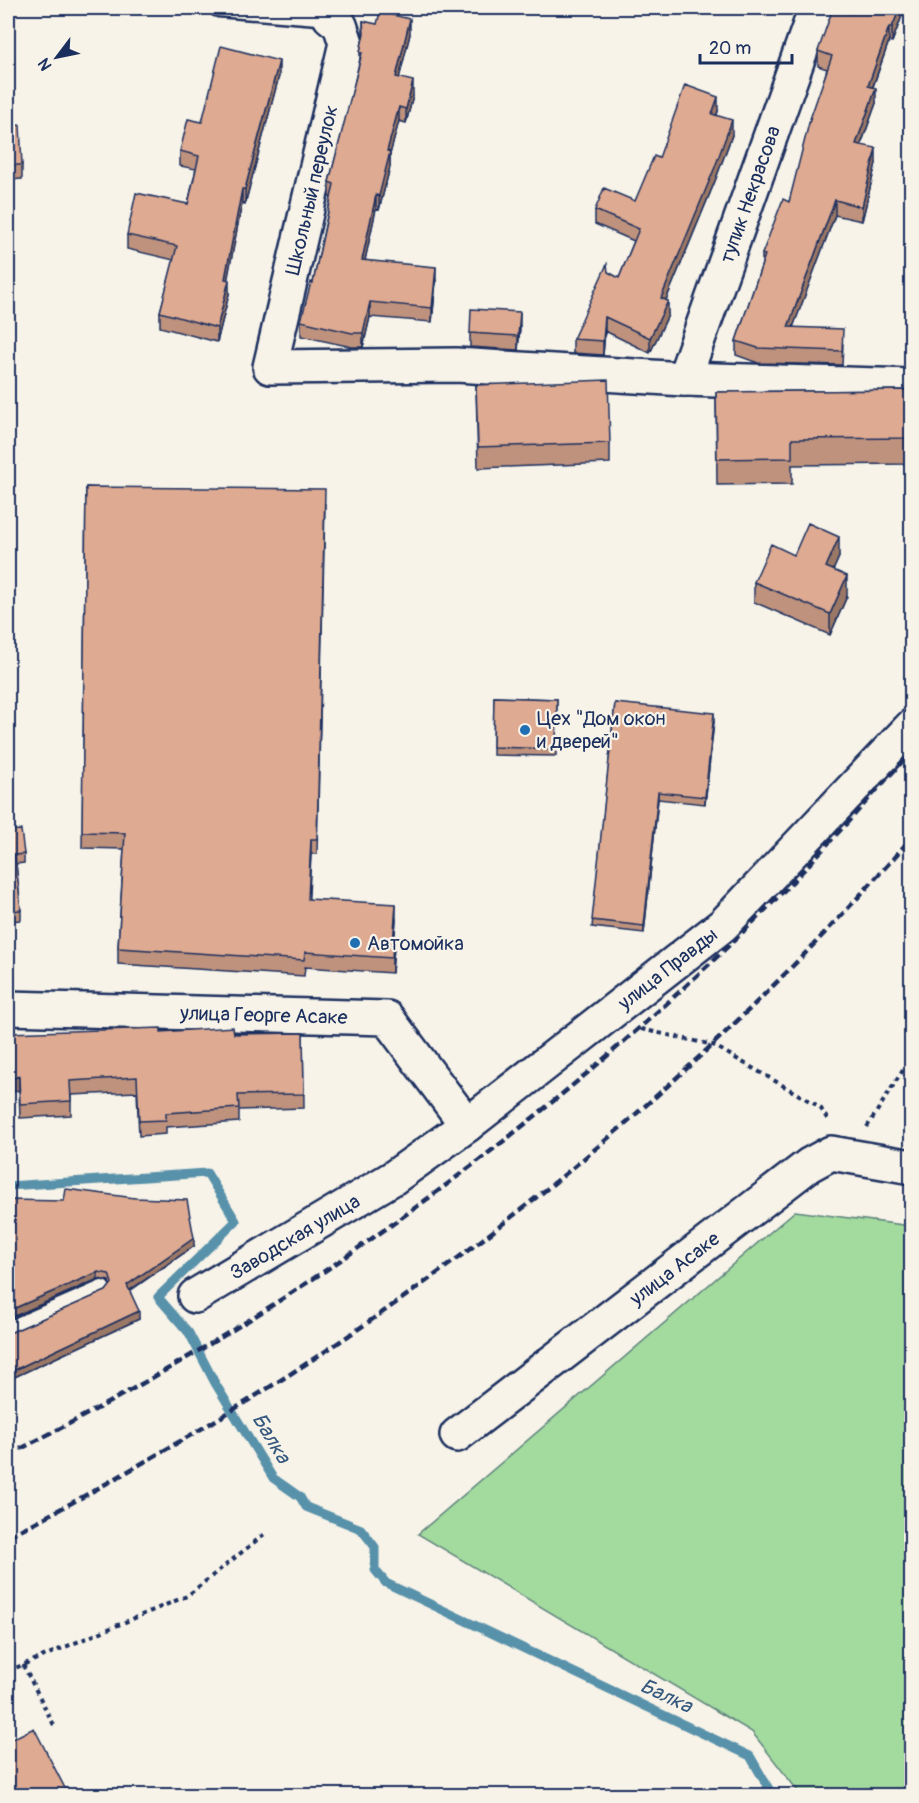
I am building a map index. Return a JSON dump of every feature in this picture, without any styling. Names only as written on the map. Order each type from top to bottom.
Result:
[{"type":"street","name":"тупик Некрасова","points":[[684,379],[816,8]]},
{"type":"street","name":"Школьный переулок","points":[[330,17],[340,25],[346,43],[270,368],[456,365],[684,379]]},
{"type":"street","points":[[684,379],[912,386]]},
{"type":"street","name":"улица Правды","points":[[393,1178],[467,1125],[723,925],[912,726]]},
{"type":"street","name":"улица Георге Асаке","points":[[8,1008],[387,1018],[467,1125]]},
{"type":"street","name":"улица Асаке","points":[[457,1435],[809,1164],[831,1152],[912,1167]]},
{"type":"street","name":"Заводская улица","points":[[195,1296],[393,1178]]},
{"type":"lane","points":[[218,8],[330,17]]},
{"type":"lane","points":[[8,1330],[102,1289]]},
{"type":"path","points":[[603,1020],[713,1045],[820,1107]]},
{"type":"path","points":[[849,1156],[912,1056]]},
{"type":"path","points":[[8,1671],[187,1596],[267,1532]]},
{"type":"path","points":[[23,1665],[56,1729]]},
{"type":"green space","points":[[795,1211],[911,1226],[911,1795],[801,1795],[752,1732],[418,1534]]},
{"type":"building","points":[[833,8],[850,13],[852,8],[900,8],[892,27],[889,27],[868,86],[876,88],[856,144],[876,148],[862,207],[835,200],[788,327],[843,329],[842,351],[758,348],[736,341],[765,255],[762,254],[783,199],[789,202],[810,119],[832,56],[818,51]]},
{"type":"building","points":[[380,12],[410,19],[396,77],[413,81],[406,109],[399,107],[387,151],[390,152],[379,196],[376,195],[362,260],[436,267],[432,308],[370,302],[363,333],[352,333],[301,321],[311,282],[313,283],[334,184],[329,182],[362,53],[360,52],[364,33],[363,21],[377,24]]},
{"type":"building","points":[[221,46],[279,61],[245,189],[242,189],[225,279],[229,280],[217,328],[160,312],[177,246],[127,235],[136,193],[188,204],[199,156],[180,151],[188,119],[202,122]]},
{"type":"building","points":[[685,85],[718,97],[712,114],[732,120],[661,298],[668,301],[650,338],[605,317],[603,341],[573,339],[607,264],[608,272],[619,278],[639,229],[595,210],[604,188],[635,201],[654,156],[659,158]]},
{"type":"building","points":[[20,125],[22,165],[8,165],[8,126]]},
{"type":"building","points":[[471,309],[520,312],[518,336],[470,333]]},
{"type":"building","points":[[608,380],[610,443],[478,447],[476,385]]},
{"type":"building","points":[[912,390],[912,438],[792,439],[792,458],[717,459],[716,392]]},
{"type":"building","points":[[86,487],[325,489],[317,839],[311,839],[308,899],[396,904],[392,958],[305,952],[304,960],[118,948],[125,833],[82,832]]},
{"type":"building","points":[[808,523],[839,537],[826,567],[847,576],[830,614],[754,582],[771,544],[794,555]]},
{"type":"building","name":"Цех \"Дом окон и дверей\"","points":[[494,697],[557,699],[556,749],[493,747]]},
{"type":"building","points":[[615,703],[714,713],[705,797],[658,792],[644,926],[592,920]]},
{"type":"building","points":[[21,830],[24,854],[15,855],[21,910],[8,911],[8,831]]},
{"type":"building","points":[[233,1027],[234,1034],[303,1033],[304,1094],[238,1095],[239,1108],[166,1113],[166,1120],[139,1121],[137,1077],[70,1081],[71,1101],[20,1104],[19,1076],[8,1080],[8,1033],[161,1028],[161,1032]]},
{"type":"building","points":[[66,1189],[135,1198],[187,1200],[194,1238],[127,1285],[139,1311],[8,1373],[8,1333],[106,1291],[112,1283],[109,1274],[98,1272],[8,1311],[8,1200],[64,1201]]},
{"type":"building","points":[[34,1728],[69,1796],[8,1796],[8,1741]]},
{"type":"waterway","name":"Балка","points":[[8,1186],[207,1173],[236,1221],[158,1297],[189,1333],[215,1383],[273,1478],[300,1497],[306,1507],[361,1529],[375,1547],[375,1570],[386,1583],[750,1756],[773,1796]]},
{"type":"railway","points":[[8,1455],[109,1402],[208,1345],[305,1284],[399,1219],[491,1151],[580,1079],[666,1004],[750,925],[912,751]]},
{"type":"railway","points":[[8,1536],[165,1450],[269,1387],[370,1321],[469,1250],[564,1175],[656,1096],[745,1014],[830,927],[912,837]]},
{"type":"place","name":"Цех \"Дом окон и дверей\"","points":[[525,730]]},
{"type":"place","name":"Автомойка","points":[[355,943]]}]
